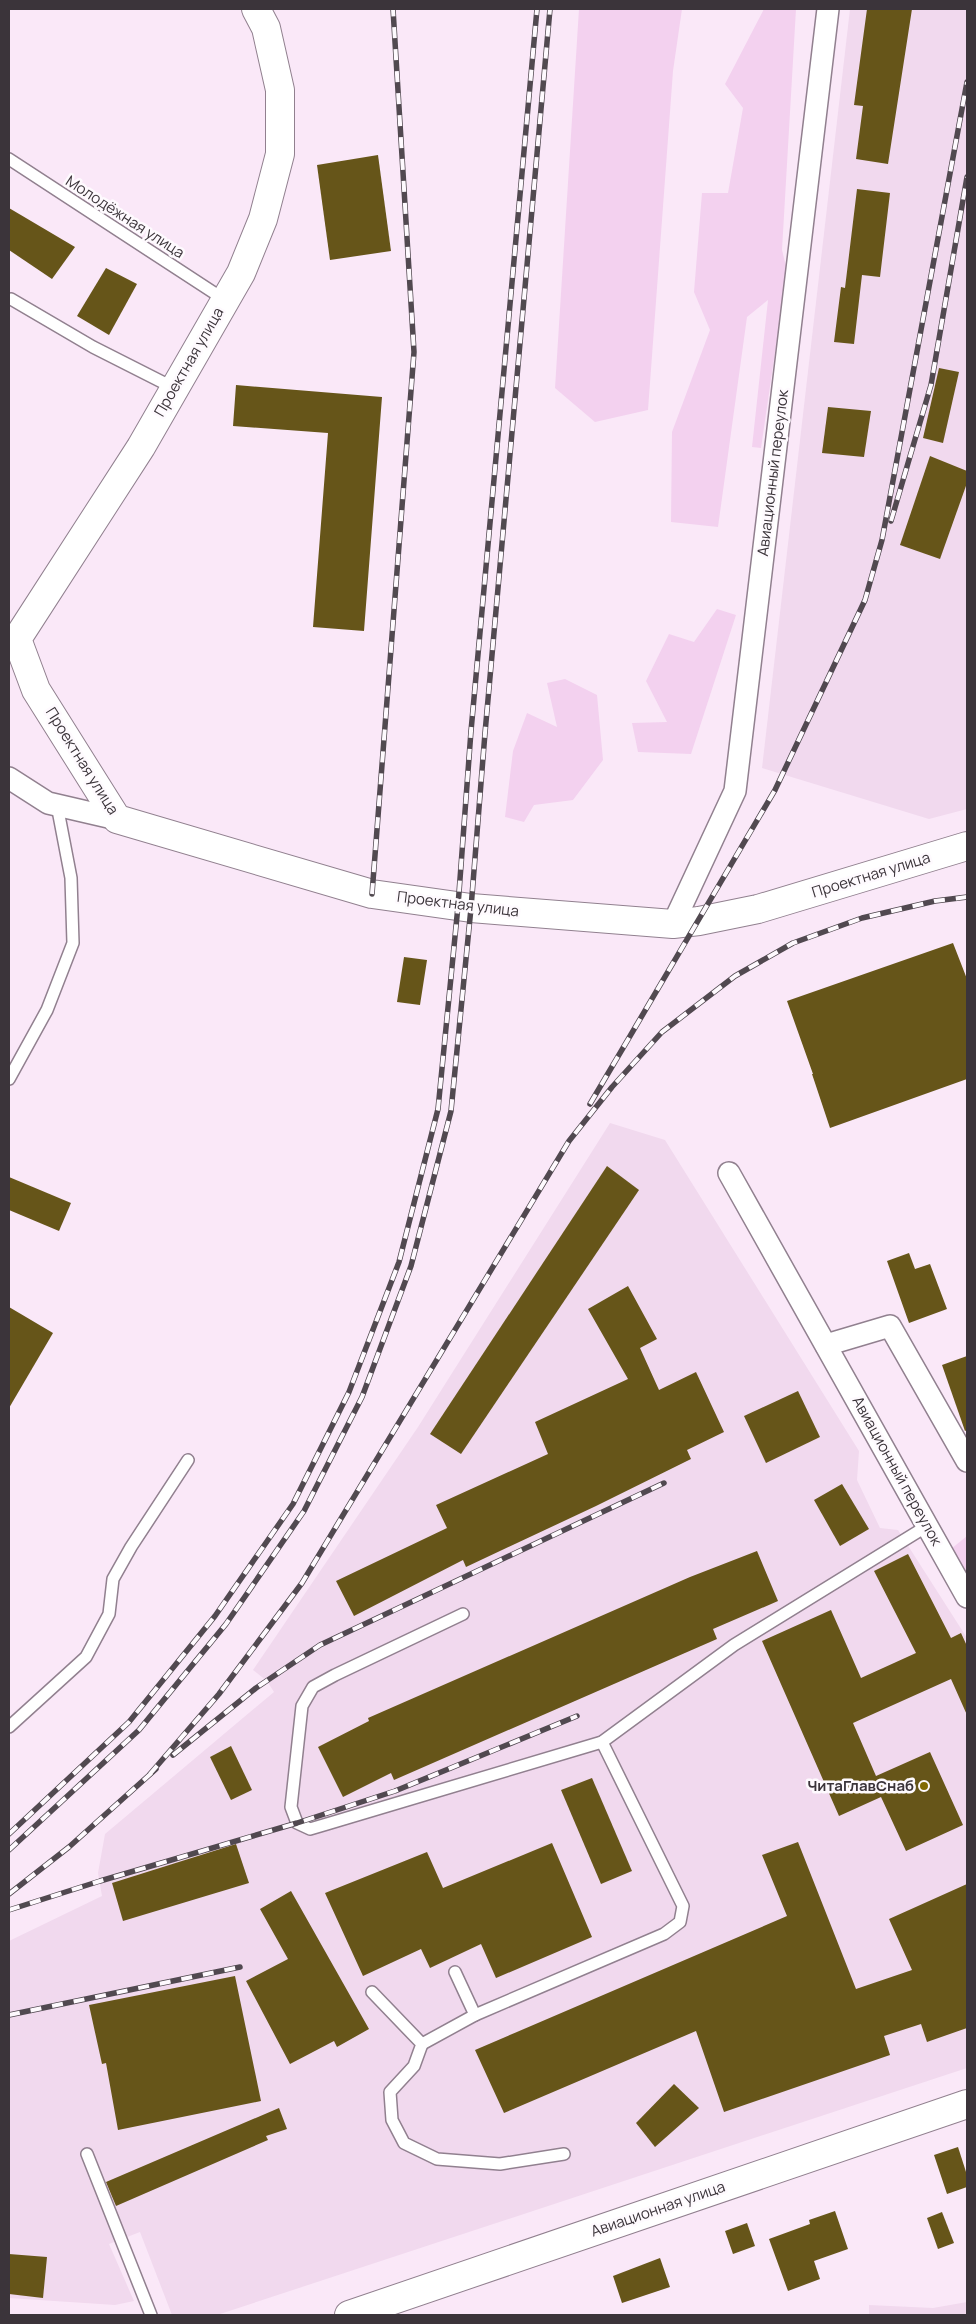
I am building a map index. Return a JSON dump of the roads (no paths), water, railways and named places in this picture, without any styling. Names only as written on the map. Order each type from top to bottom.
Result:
[{"type":"street","name":"Авиационный переулок","points":[[673,924],[735,792],[828,9]]},
{"type":"street","name":"Проектная улица","points":[[261,18],[280,90],[280,154],[263,219],[241,273],[141,447],[13,646],[36,690],[117,819],[372,894],[471,908],[673,924],[699,922],[758,909],[967,846]]},
{"type":"street","points":[[9,778],[48,803],[117,819]]},
{"type":"street","name":"Авиационный переулок","points":[[730,1173],[967,1597]]},
{"type":"street","points":[[826,1345],[890,1326],[967,1461]]},
{"type":"street","name":"Авиационная улица","points":[[349,2315],[967,2104]]},
{"type":"lane","name":"Молодёжная улица","points":[[9,159],[225,300]]},
{"type":"lane","points":[[11,298],[92,347],[174,388]]},
{"type":"lane","points":[[9,1079],[48,1010],[73,943],[72,878],[57,805]]},
{"type":"lane","points":[[9,1728],[86,1657],[109,1614],[113,1579],[131,1547],[188,1460]]},
{"type":"lane","points":[[463,1614],[313,1687],[302,1706],[291,1807],[297,1823],[310,1828],[327,1824],[602,1742],[734,1645],[927,1526]]},
{"type":"lane","points":[[564,2154],[500,2164],[437,2158],[404,2144],[392,2120],[390,2092],[414,2066],[422,2044],[475,2015],[664,1934],[680,1922],[683,1906],[602,1742]]},
{"type":"lane","points":[[455,1972],[475,2015]]},
{"type":"lane","points":[[372,1992],[422,2044]]},
{"type":"lane","points":[[87,2154],[151,2315]]},
{"type":"railway","points":[[372,894],[414,352],[393,9]]},
{"type":"railway","points":[[9,1834],[129,1722],[215,1616],[293,1504],[349,1392],[399,1262],[438,1109],[458,906],[471,731],[537,9]]},
{"type":"railway","points":[[9,1850],[139,1730],[226,1624],[304,1511],[362,1397],[411,1266],[451,1111],[471,908],[550,9]]},
{"type":"railway","points":[[590,1104],[775,790],[865,600],[882,540],[967,82]]},
{"type":"railway","points":[[891,521],[931,385],[967,177]]},
{"type":"railway","points":[[150,1774],[219,1694],[302,1583],[569,1141],[612,1087],[662,1032],[735,976],[793,943],[862,918],[935,901],[967,897]]},
{"type":"railway","points":[[173,1755],[256,1688],[320,1645],[664,1483]]},
{"type":"railway","points":[[9,1910],[297,1823],[395,1791],[577,1716]]},
{"type":"railway","points":[[9,1894],[69,1847],[156,1769]]},
{"type":"railway","points":[[9,2015],[240,1967]]},
{"type":"place","name":"ЧитаГлавСнаб","points":[[924,1786]]}]
